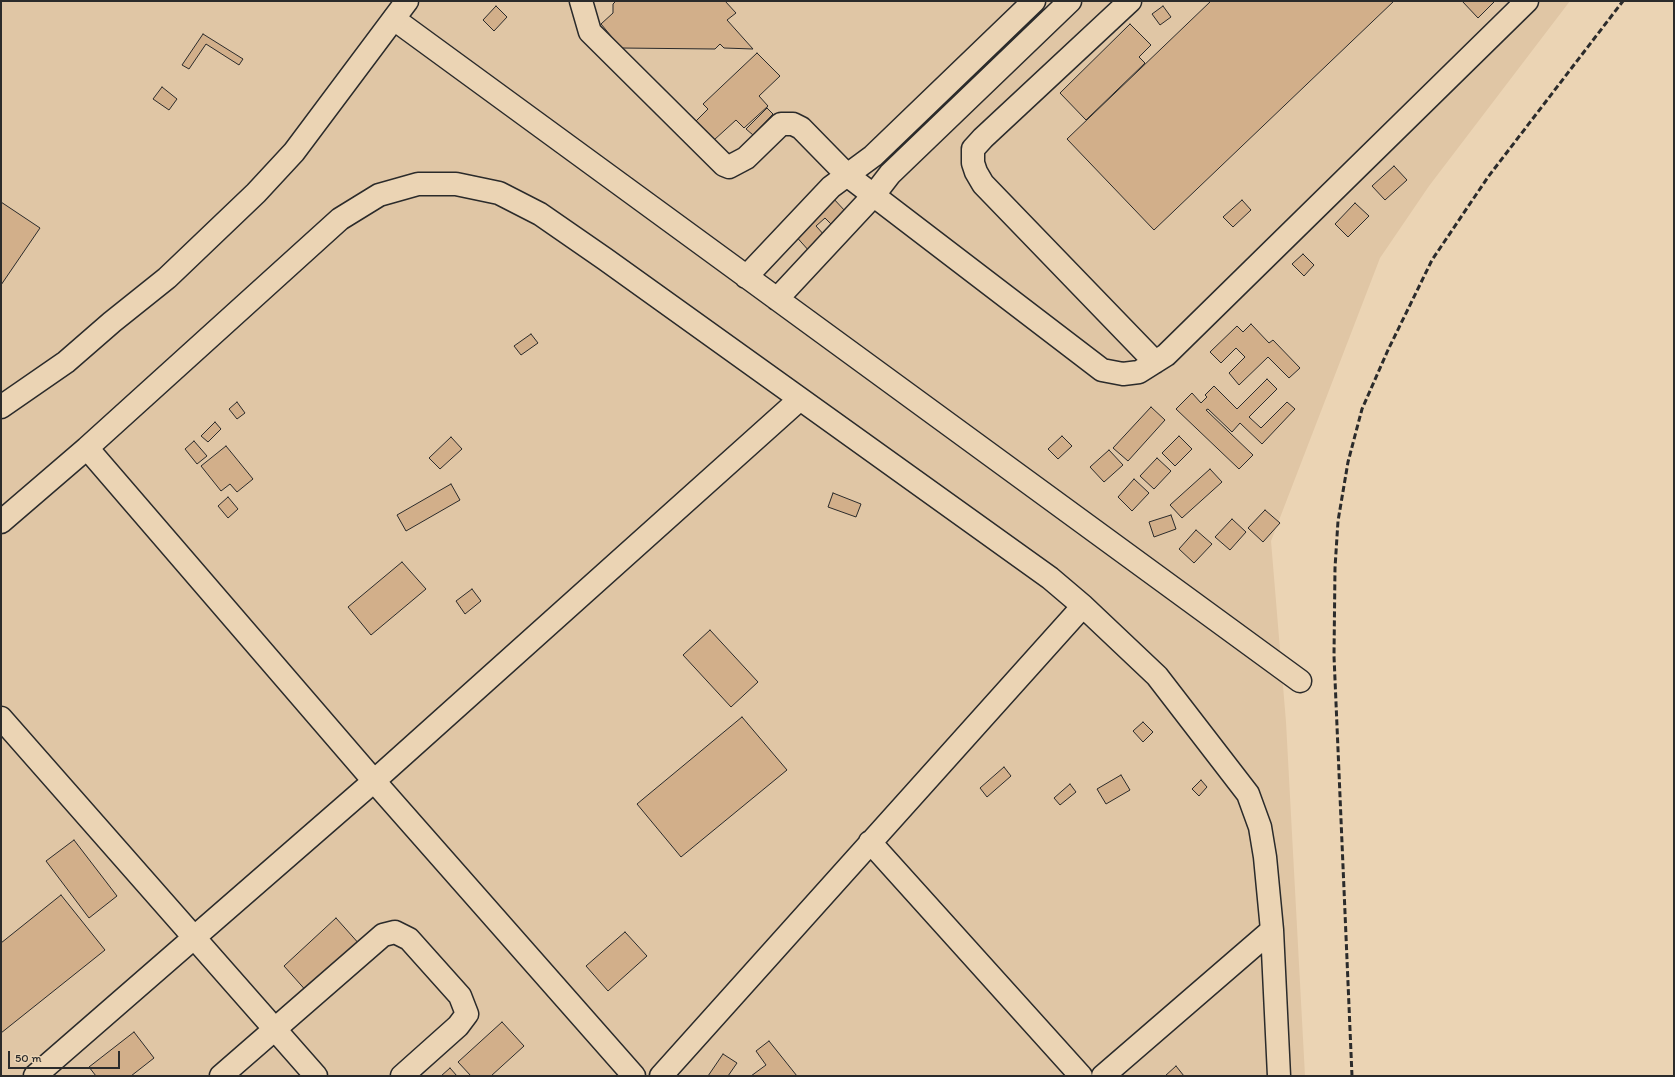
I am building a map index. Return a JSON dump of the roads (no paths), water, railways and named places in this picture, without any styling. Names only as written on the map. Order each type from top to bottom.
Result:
[{"type":"street","points":[[1,407],[66,362],[112,322],[167,278],[251,198],[294,152],[407,1]]},
{"type":"street","points":[[581,1],[590,32],[724,165],[729,167],[746,158],[781,124],[793,124],[801,128],[847,175],[873,196],[1102,370],[1123,374],[1139,372],[1166,354],[1527,1]]},
{"type":"street","points":[[746,277],[831,187],[873,156],[1034,1]]},
{"type":"street","points":[[777,299],[873,196],[890,174],[1070,1]]},
{"type":"street","points":[[1130,1],[973,148],[974,163],[976,172],[983,184],[1155,362]]},
{"type":"street","points":[[394,19],[1300,681]]},
{"type":"street","points":[[1,522],[87,448],[340,219],[379,195],[418,184],[456,184],[499,193],[540,214],[1050,578],[1083,606],[1157,676],[1248,794],[1260,827],[1265,856],[1272,930],[1279,1076]]},
{"type":"street","points":[[35,1076],[374,781],[800,399]]},
{"type":"street","points":[[87,448],[374,781],[634,1076]]},
{"type":"street","points":[[661,1076],[1083,606]]},
{"type":"street","points":[[1,718],[316,1076]]},
{"type":"street","points":[[870,842],[1081,1076]]},
{"type":"street","points":[[1103,1076],[1272,930]]},
{"type":"street","points":[[221,1076],[383,935],[395,932],[409,939],[460,996],[466,1014],[458,1026],[402,1076]]},
{"type":"railway","points":[[1352,1076],[1334,656],[1335,568],[1338,521],[1348,462],[1362,409],[1388,350],[1432,260],[1488,177],[1623,1]]}]
